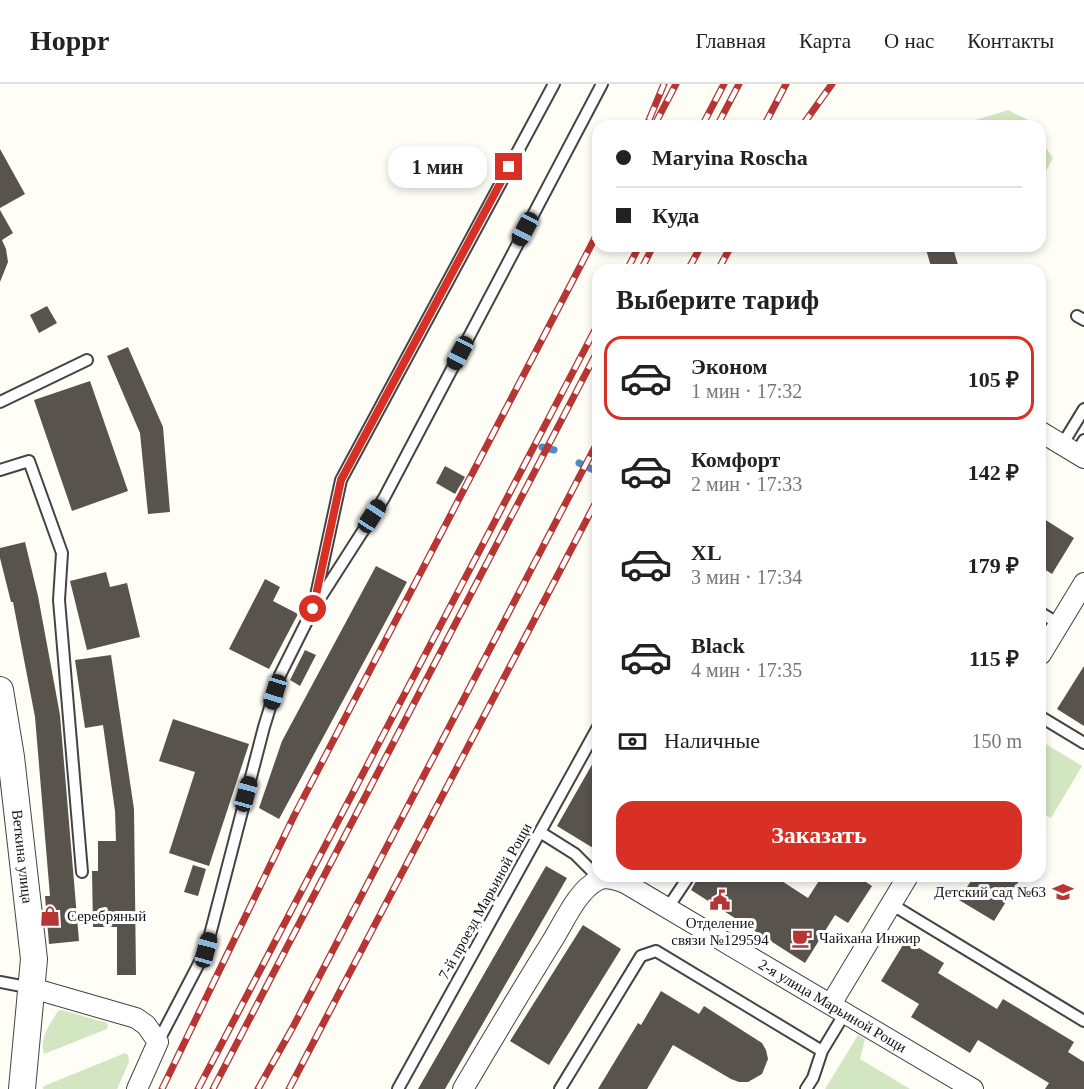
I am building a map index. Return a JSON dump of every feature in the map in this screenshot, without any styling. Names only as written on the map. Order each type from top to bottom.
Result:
[{"type":"street","points":[[1046,434],[1076,449]]},
{"type":"street","points":[[1046,646],[1059,624],[1078,607],[1084,583]]},
{"type":"street","name":"Веткина улица","points":[[0,690],[11,757],[34,959],[22,1089]]},
{"type":"street","points":[[463,1089],[579,898],[596,882]]},
{"type":"street","name":"2-я улица Марьиной Рощи","points":[[622,882],[973,1089]]},
{"type":"street","points":[[838,1009],[904,882]]},
{"type":"street","points":[[32,988],[136,1018],[146,1024],[158,1042],[137,1089]]},
{"type":"lane","points":[[313,609],[341,480],[554,84]]},
{"type":"lane","points":[[158,1042],[206,950],[264,727],[277,686],[313,609],[384,498],[602,84]]},
{"type":"lane","points":[[0,402],[87,360]]},
{"type":"lane","points":[[1076,449],[1084,409]]},
{"type":"lane","points":[[0,470],[29,461],[62,553],[59,600],[82,872]]},
{"type":"lane","points":[[1046,616],[1059,624]]},
{"type":"lane","points":[[1046,720],[1084,742]]},
{"type":"lane","name":"7-й проезд Марьиной Рощи","points":[[398,1089],[592,738]]},
{"type":"lane","points":[[540,832],[575,854],[592,871]]},
{"type":"lane","points":[[667,909],[685,882]]},
{"type":"lane","points":[[891,904],[1084,1021]]},
{"type":"lane","points":[[560,1089],[641,956],[656,951],[822,1051]]},
{"type":"lane","points":[[0,982],[32,988]]},
{"type":"lane","points":[[806,1089],[813,1078],[838,1009]]},
{"type":"green space","points":[[1008,110],[1028,120],[976,120]]},
{"type":"green space","points":[[1046,148],[1053,158],[1046,169]]},
{"type":"green space","points":[[1046,744],[1082,766],[1051,818],[1046,815]]},
{"type":"green space","points":[[62,1010],[107,1023],[107,1029],[44,1054],[43,1042],[46,1031],[58,1011]]},
{"type":"green space","points":[[858,1035],[865,1039],[860,1059],[910,1089],[825,1089]]},
{"type":"green space","points":[[125,1053],[128,1055],[129,1062],[117,1089],[43,1089],[44,1086]]},
{"type":"building","points":[[0,149],[25,194],[0,208]]},
{"type":"building","points":[[0,210],[13,233],[2,240],[8,262],[0,282]]},
{"type":"building","points":[[927,252],[954,252],[958,264],[930,264]]},
{"type":"building","points":[[47,306],[57,323],[39,333],[30,315]]},
{"type":"building","points":[[128,347],[163,427],[170,512],[148,514],[140,433],[107,356]]},
{"type":"building","points":[[90,381],[128,491],[72,511],[34,400]]},
{"type":"building","points":[[445,466],[465,477],[455,494],[436,483]]},
{"type":"building","points":[[1046,520],[1074,538],[1052,574],[1046,570]]},
{"type":"building","points":[[25,542],[38,596],[60,715],[79,941],[49,944],[45,896],[50,896],[35,717],[13,602],[11,602],[0,558],[0,548]]},
{"type":"building","points":[[376,566],[407,582],[279,819],[259,808],[282,741]]},
{"type":"building","points":[[106,572],[110,587],[127,583],[140,637],[87,650],[70,581]]},
{"type":"building","points":[[265,579],[280,587],[273,601],[298,614],[269,669],[229,649]]},
{"type":"building","points":[[305,650],[316,655],[300,686],[290,680]]},
{"type":"building","points":[[111,655],[134,809],[136,975],[117,975],[117,927],[93,927],[92,871],[98,871],[98,841],[116,841],[115,811],[103,725],[85,728],[75,660]]},
{"type":"building","points":[[1084,666],[1084,726],[1057,709]]},
{"type":"building","points":[[173,719],[249,744],[209,866],[169,853],[195,772],[159,761]]},
{"type":"building","points":[[592,765],[592,847],[557,826]]},
{"type":"building","points":[[193,865],[206,869],[198,896],[184,892]]},
{"type":"building","points":[[546,866],[567,878],[445,1089],[418,1089]]},
{"type":"building","points":[[696,882],[783,882],[808,898],[818,882],[866,882],[872,886],[848,923],[835,915],[805,963],[691,890]]},
{"type":"building","points":[[970,882],[1018,882],[994,921],[959,900]]},
{"type":"building","points":[[583,925],[621,949],[549,1065],[510,1041]]},
{"type":"building","points":[[906,940],[944,963],[938,973],[997,1009],[1003,999],[1074,1042],[1068,1052],[1084,1062],[1084,1089],[1045,1089],[1049,1083],[978,1040],[970,1053],[911,1017],[919,1004],[881,981]]},
{"type":"building","points":[[661,991],[699,1014],[704,1006],[762,1043],[768,1059],[762,1074],[748,1082],[739,1082],[673,1045],[647,1089],[598,1089],[638,1023],[641,1025]]},
{"type":"waterway","points":[[542,447],[554,450]]},
{"type":"waterway","points":[[579,463],[592,469]]},
{"type":"railway","points":[[649,120],[664,84]]},
{"type":"railway","points":[[657,120],[676,84]]},
{"type":"railway","points":[[705,120],[724,84]]},
{"type":"railway","points":[[720,120],[739,84]]},
{"type":"railway","points":[[767,120],[786,84]]},
{"type":"railway","points":[[806,120],[832,84]]},
{"type":"railway","points":[[162,1089],[294,816],[592,244]]},
{"type":"railway","points":[[630,264],[636,252]]},
{"type":"railway","points":[[644,264],[650,252]]},
{"type":"railway","points":[[691,264],[698,252]]},
{"type":"railway","points":[[721,264],[728,252]]},
{"type":"railway","points":[[198,1089],[592,335]]},
{"type":"railway","points":[[213,1089],[592,362]]},
{"type":"railway","points":[[258,1089],[293,1027],[592,453]]},
{"type":"railway","points":[[289,1089],[592,509]]},
{"type":"place","name":"Детский сад №63","points":[[1063,892]]},
{"type":"place","name":"Отделение связи №129594","points":[[720,900]]},
{"type":"place","name":"Серебряный","points":[[50,916]]},
{"type":"place","name":"Чайхана Инжир","points":[[802,938]]},
{"type":"route","points":[[313,609],[341,480],[509,167]]}]
